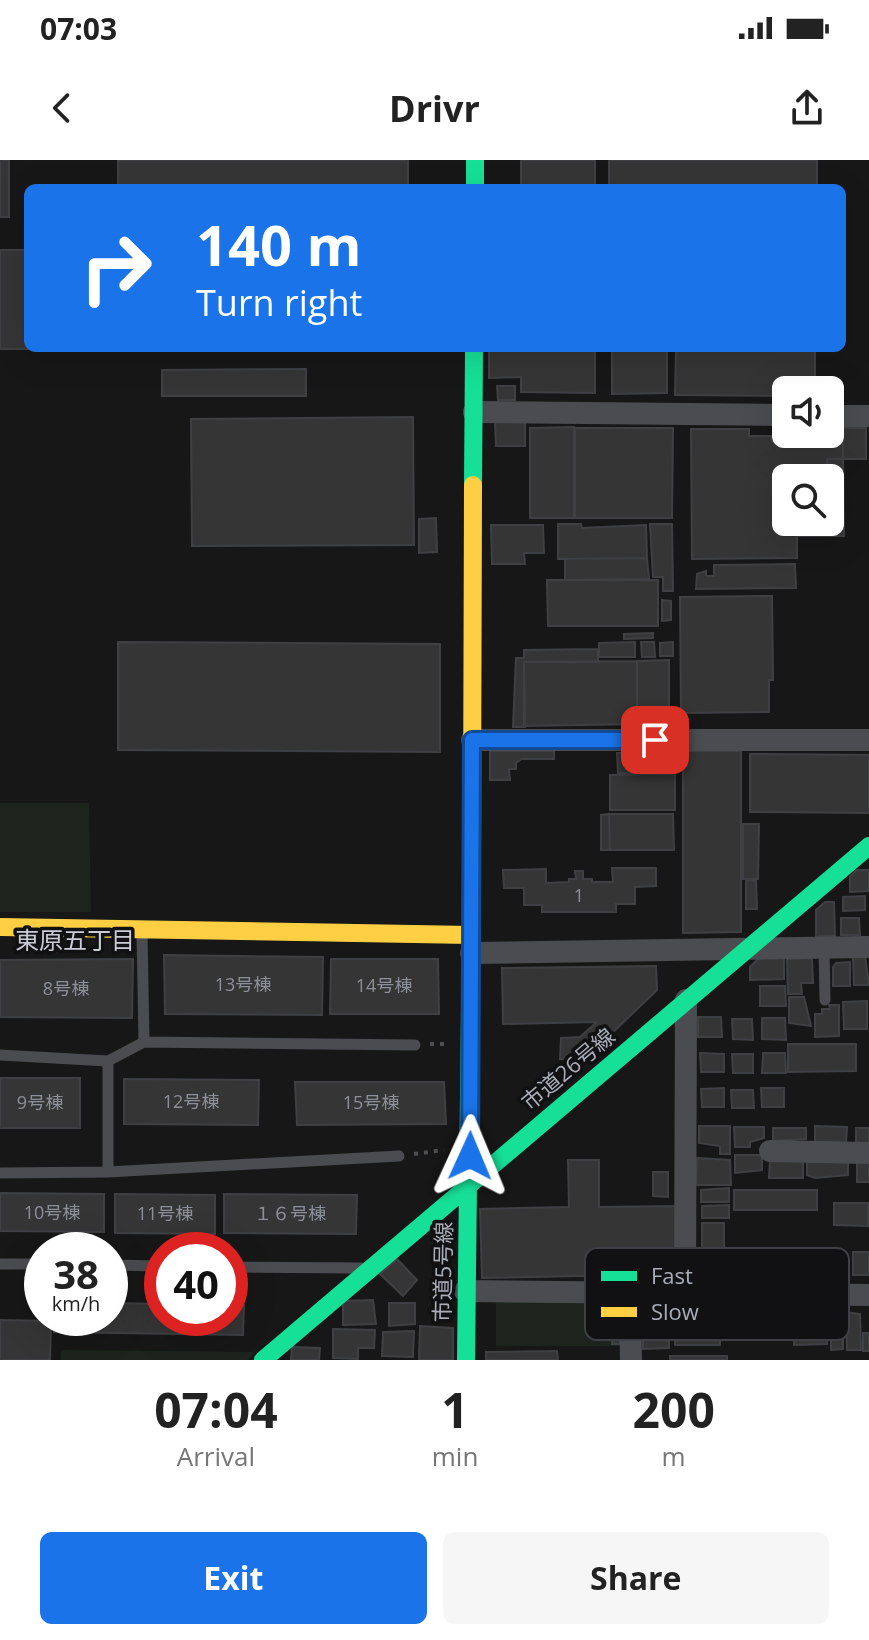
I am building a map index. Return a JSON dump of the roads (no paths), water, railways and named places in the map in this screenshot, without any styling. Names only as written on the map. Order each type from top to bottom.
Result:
[{"type":"street","points":[[475,160],[475,184]]},
{"type":"street","name":"市道5号線","points":[[466,1360],[465,1291],[471,1147],[474,352]]},
{"type":"street","points":[[474,412],[772,415]]},
{"type":"street","points":[[844,416],[869,416]]},
{"type":"street","points":[[472,740],[869,740]]},
{"type":"street","name":"市道26号線","points":[[263,1360],[869,846]]},
{"type":"street","points":[[0,927],[471,944],[869,947]]},
{"type":"street","points":[[685,1248],[686,1000]]},
{"type":"street","points":[[770,1151],[869,1153]]},
{"type":"street","points":[[465,1291],[585,1292]]},
{"type":"street","points":[[849,1295],[869,1295]]},
{"type":"street","points":[[631,1340],[631,1360]]},
{"type":"lane","points":[[142,932],[144,1042]]},
{"type":"lane","points":[[824,947],[825,1000]]},
{"type":"lane","points":[[0,1055],[108,1061],[144,1042],[415,1045]]},
{"type":"lane","points":[[108,1061],[108,1172]]},
{"type":"lane","points":[[0,1173],[108,1172],[399,1156]]},
{"type":"lane","points":[[0,1264],[24,1264]]},
{"type":"lane","points":[[248,1267],[371,1268]]},
{"type":"district","name":"東原五丁目","points":[[75,941]]}]
